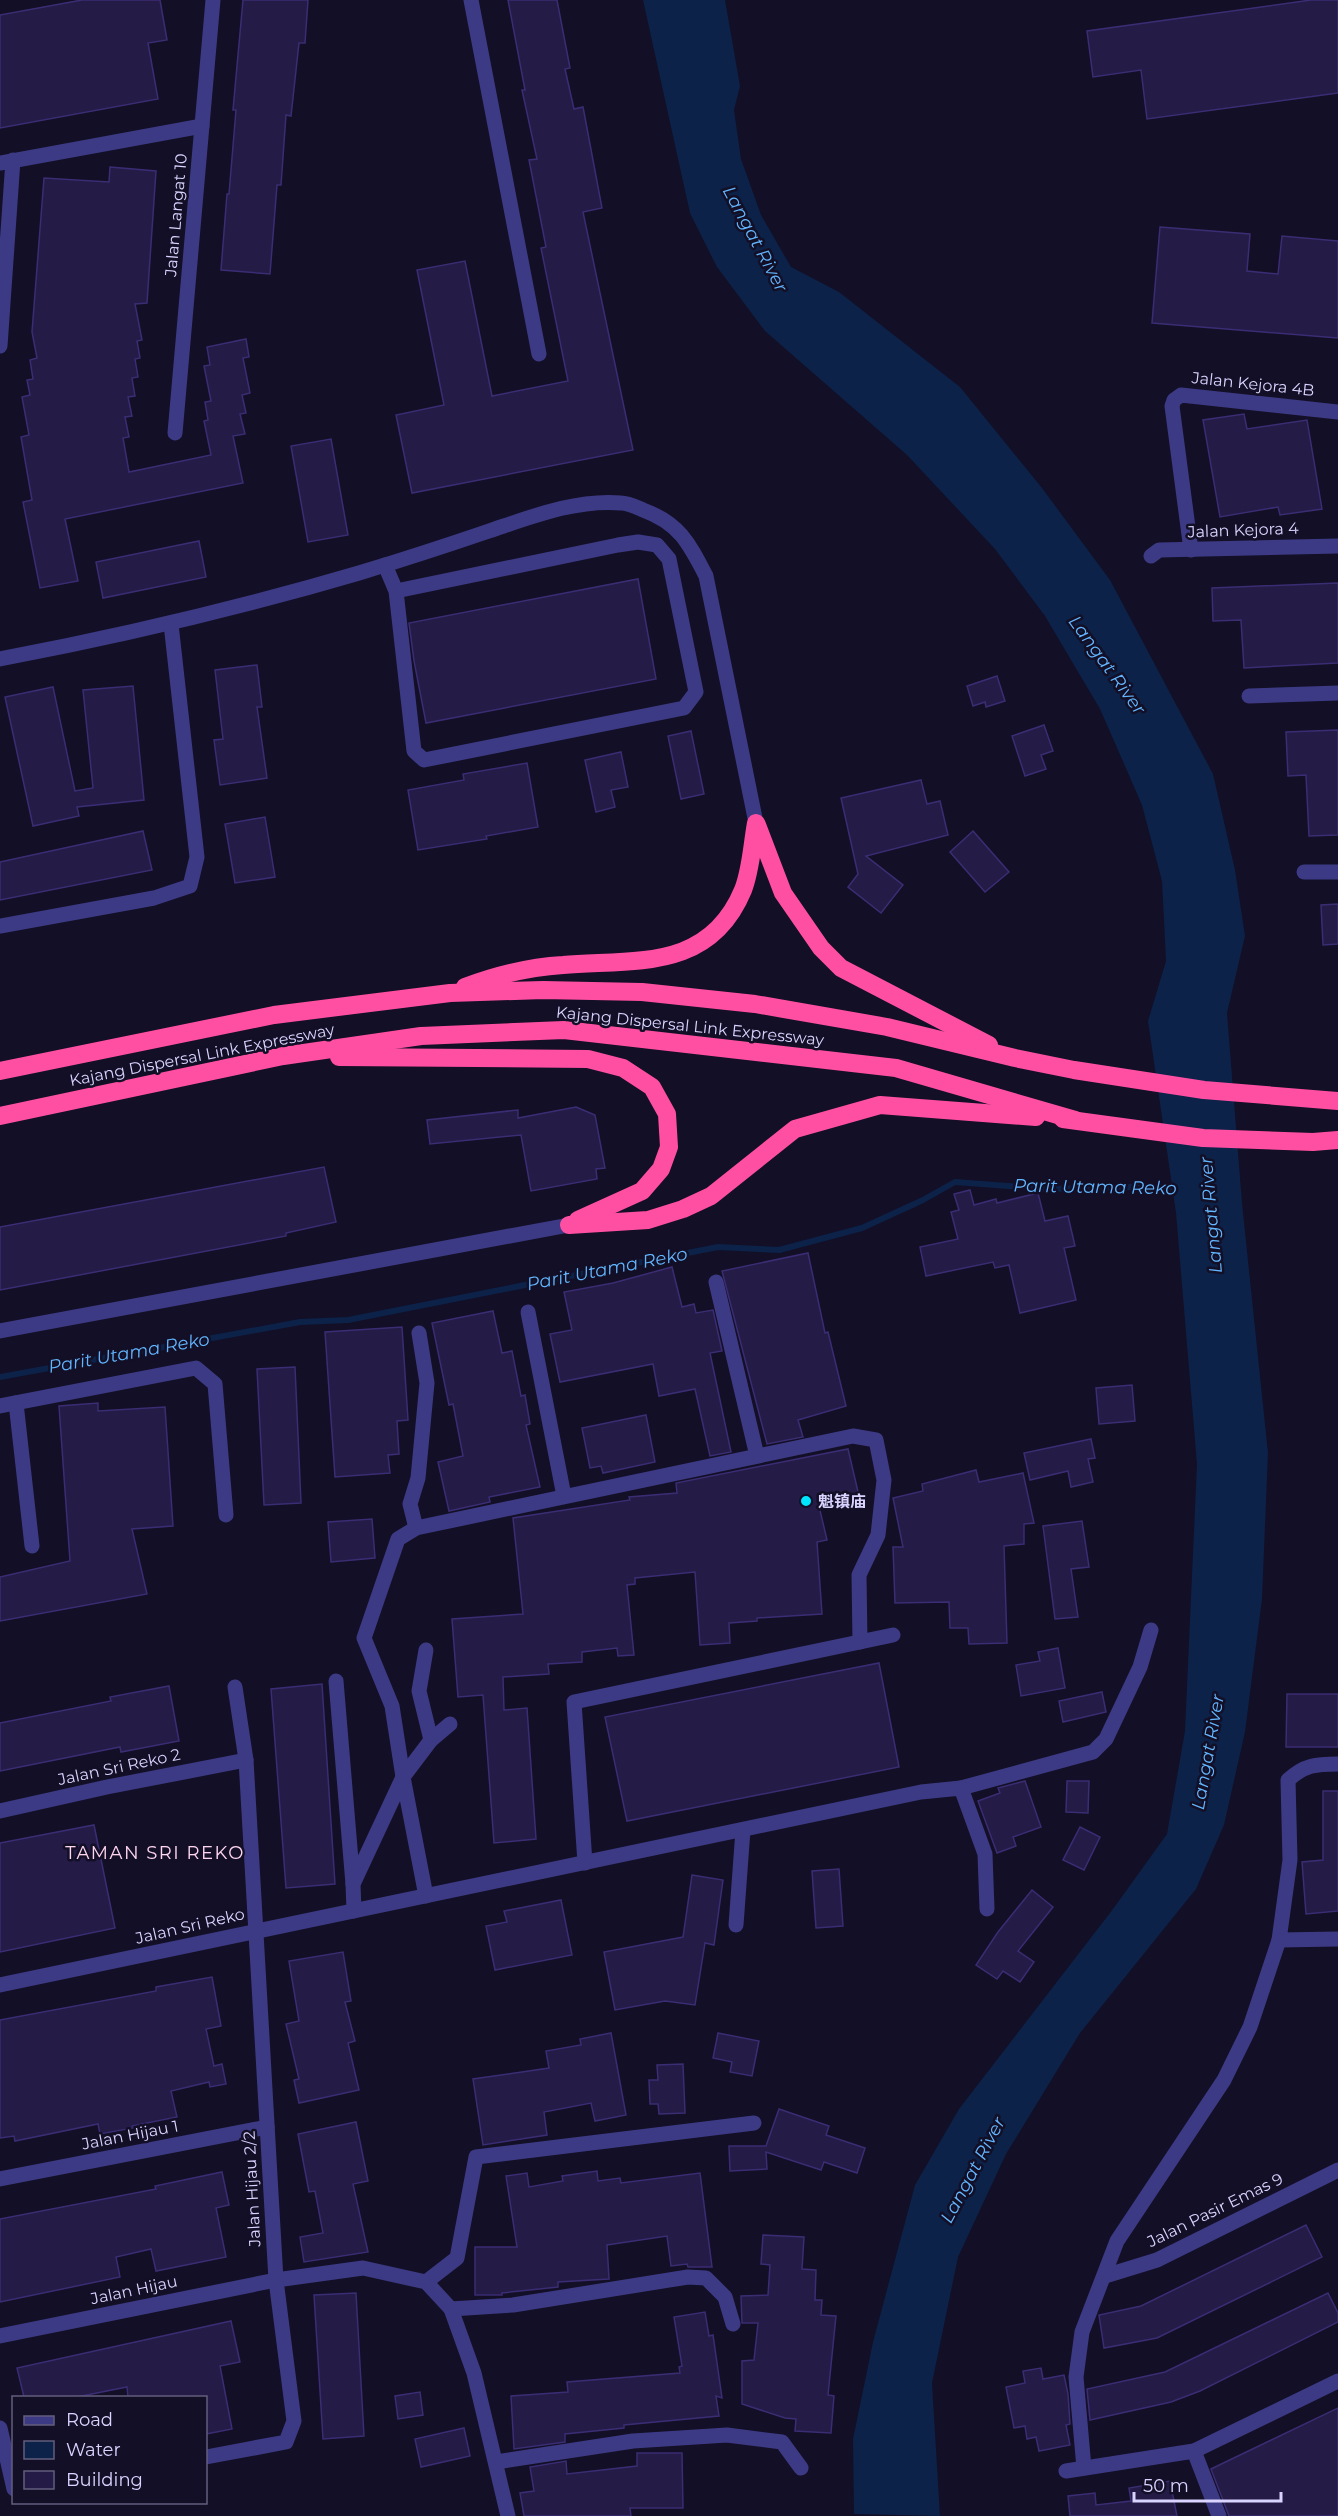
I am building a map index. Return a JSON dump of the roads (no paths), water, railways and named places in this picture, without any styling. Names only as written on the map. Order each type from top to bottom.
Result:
[{"type":"highway","points":[[450,993],[490,977],[526,970],[563,965],[617,964],[654,960],[690,949],[712,933],[732,912],[744,888],[756,823]]},
{"type":"highway","points":[[756,823],[783,893],[821,948],[841,968],[1015,1058]]},
{"type":"highway","name":"Kajang Dispersal Link Expressway","points":[[0,1071],[274,1015],[450,993],[543,990],[642,992],[732,1002],[887,1027],[1074,1070],[1204,1090],[1338,1101]]},
{"type":"highway","name":"Kajang Dispersal Link Expressway","points":[[0,1116],[282,1056],[421,1035],[564,1030],[896,1068],[1075,1120],[1203,1138],[1313,1142],[1338,1140]]},
{"type":"highway","points":[[282,1056],[588,1059],[623,1068],[652,1087],[667,1114],[669,1147],[661,1169],[642,1191],[569,1225]]},
{"type":"highway","points":[[569,1225],[648,1220],[683,1209],[711,1196],[795,1129],[880,1105],[1075,1120]]},
{"type":"street","name":"Jalan Langat 10","points":[[175,433],[213,0]]},
{"type":"street","points":[[471,0],[539,354]]},
{"type":"street","points":[[0,346],[7,161],[202,126]]},
{"type":"street","name":"Jalan Kejora 4B","points":[[1191,550],[1172,406],[1180,394],[1338,412]]},
{"type":"street","points":[[0,659],[171,624],[262,602],[535,516],[583,504],[623,503],[659,515],[672,524],[689,543],[706,576],[756,823]]},
{"type":"street","points":[[385,565],[396,591],[414,751],[424,760],[684,708],[696,692],[669,559],[657,545],[638,542],[618,544],[396,591]]},
{"type":"street","name":"Jalan Kejora 4","points":[[1151,556],[1160,550],[1338,546]]},
{"type":"street","points":[[0,927],[154,898],[190,886],[197,857],[171,624]]},
{"type":"street","points":[[1248,696],[1338,693]]},
{"type":"street","points":[[1304,872],[1338,872]]},
{"type":"street","points":[[0,1331],[569,1225]]},
{"type":"street","points":[[716,1282],[757,1456]]},
{"type":"street","points":[[528,1312],[564,1496]]},
{"type":"street","points":[[416,1528],[410,1504],[418,1478],[427,1383],[419,1333]]},
{"type":"street","points":[[0,1406],[196,1368],[215,1384],[226,1515]]},
{"type":"street","points":[[16,1403],[32,1546]]},
{"type":"street","points":[[426,1896],[392,1706],[364,1638],[398,1539],[416,1528],[853,1436],[876,1440],[884,1480],[878,1535],[859,1575],[860,1642]]},
{"type":"street","points":[[255,1932],[921,1792],[961,1788],[1093,1752],[1106,1739],[1140,1667],[1151,1630]]},
{"type":"street","points":[[585,1863],[574,1702],[893,1635]]},
{"type":"street","points":[[426,1650],[419,1691],[431,1740]]},
{"type":"street","points":[[336,1681],[354,1911]]},
{"type":"street","name":"Jalan Sri Reko","points":[[0,1985],[255,1932],[246,1760],[235,1687]]},
{"type":"street","points":[[353,1884],[403,1776],[431,1740],[450,1724]]},
{"type":"street","name":"Jalan Sri Reko 2","points":[[0,1811],[246,1760]]},
{"type":"street","points":[[1084,2468],[1076,2377],[1082,2332],[1117,2241],[1224,2080],[1250,2027],[1279,1940],[1290,1860],[1288,1780],[1299,1770],[1318,1764],[1338,1764]]},
{"type":"street","points":[[961,1788],[985,1854],[987,1909]]},
{"type":"street","points":[[736,1925],[743,1830]]},
{"type":"street","name":"Jalan Hijau 2/2","points":[[207,2457],[285,2442],[294,2421],[276,2280],[255,1932]]},
{"type":"street","points":[[1279,1940],[1338,1939]]},
{"type":"street","points":[[508,2516],[474,2373],[451,2309],[426,2282],[457,2258],[476,2157],[754,2123]]},
{"type":"street","name":"Jalan Hijau 1","points":[[0,2179],[267,2127]]},
{"type":"street","name":"Jalan Pasir Emas 9","points":[[1105,2276],[1157,2260],[1336,2176]]},
{"type":"street","name":"Jalan Hijau","points":[[0,2336],[276,2280],[363,2268],[426,2282]]},
{"type":"street","points":[[451,2309],[513,2306],[688,2277],[706,2278],[725,2296],[733,2324]]},
{"type":"street","points":[[1066,2471],[1194,2451],[1338,2381]]},
{"type":"street","points":[[0,2428],[12,2479]]},
{"type":"street","points":[[496,2462],[633,2441],[727,2435],[782,2442],[801,2468]]},
{"type":"street","points":[[1194,2451],[1219,2516]]},
{"type":"water","name":"Langat River","points":[[643,0],[725,0],[740,86],[734,110],[741,159],[761,215],[791,267],[839,292],[960,387],[1042,488],[1110,580],[1213,774],[1235,870],[1245,936],[1227,1013],[1242,1203],[1268,1453],[1262,1599],[1245,1732],[1224,1825],[1196,1889],[1080,2033],[1006,2154],[958,2257],[932,2383],[940,2516],[854,2514],[853,2439],[873,2342],[915,2185],[959,2109],[1113,1909],[1167,1834],[1185,1731],[1197,1464],[1176,1213],[1148,1021],[1166,961],[1162,881],[1142,805],[1100,709],[1045,616],[995,549],[907,455],[765,331],[717,267],[690,213]]},
{"type":"waterway","name":"Parit Utama Reko","points":[[0,1377],[300,1322],[348,1320],[718,1247],[779,1250],[862,1228],[923,1200],[955,1182],[1050,1189],[1180,1187]]},
{"type":"place","name":"魁镇庙","points":[[806,1501]]},
{"type":"district","name":"TAMAN SRI REKO","points":[[155,1853]]}]
